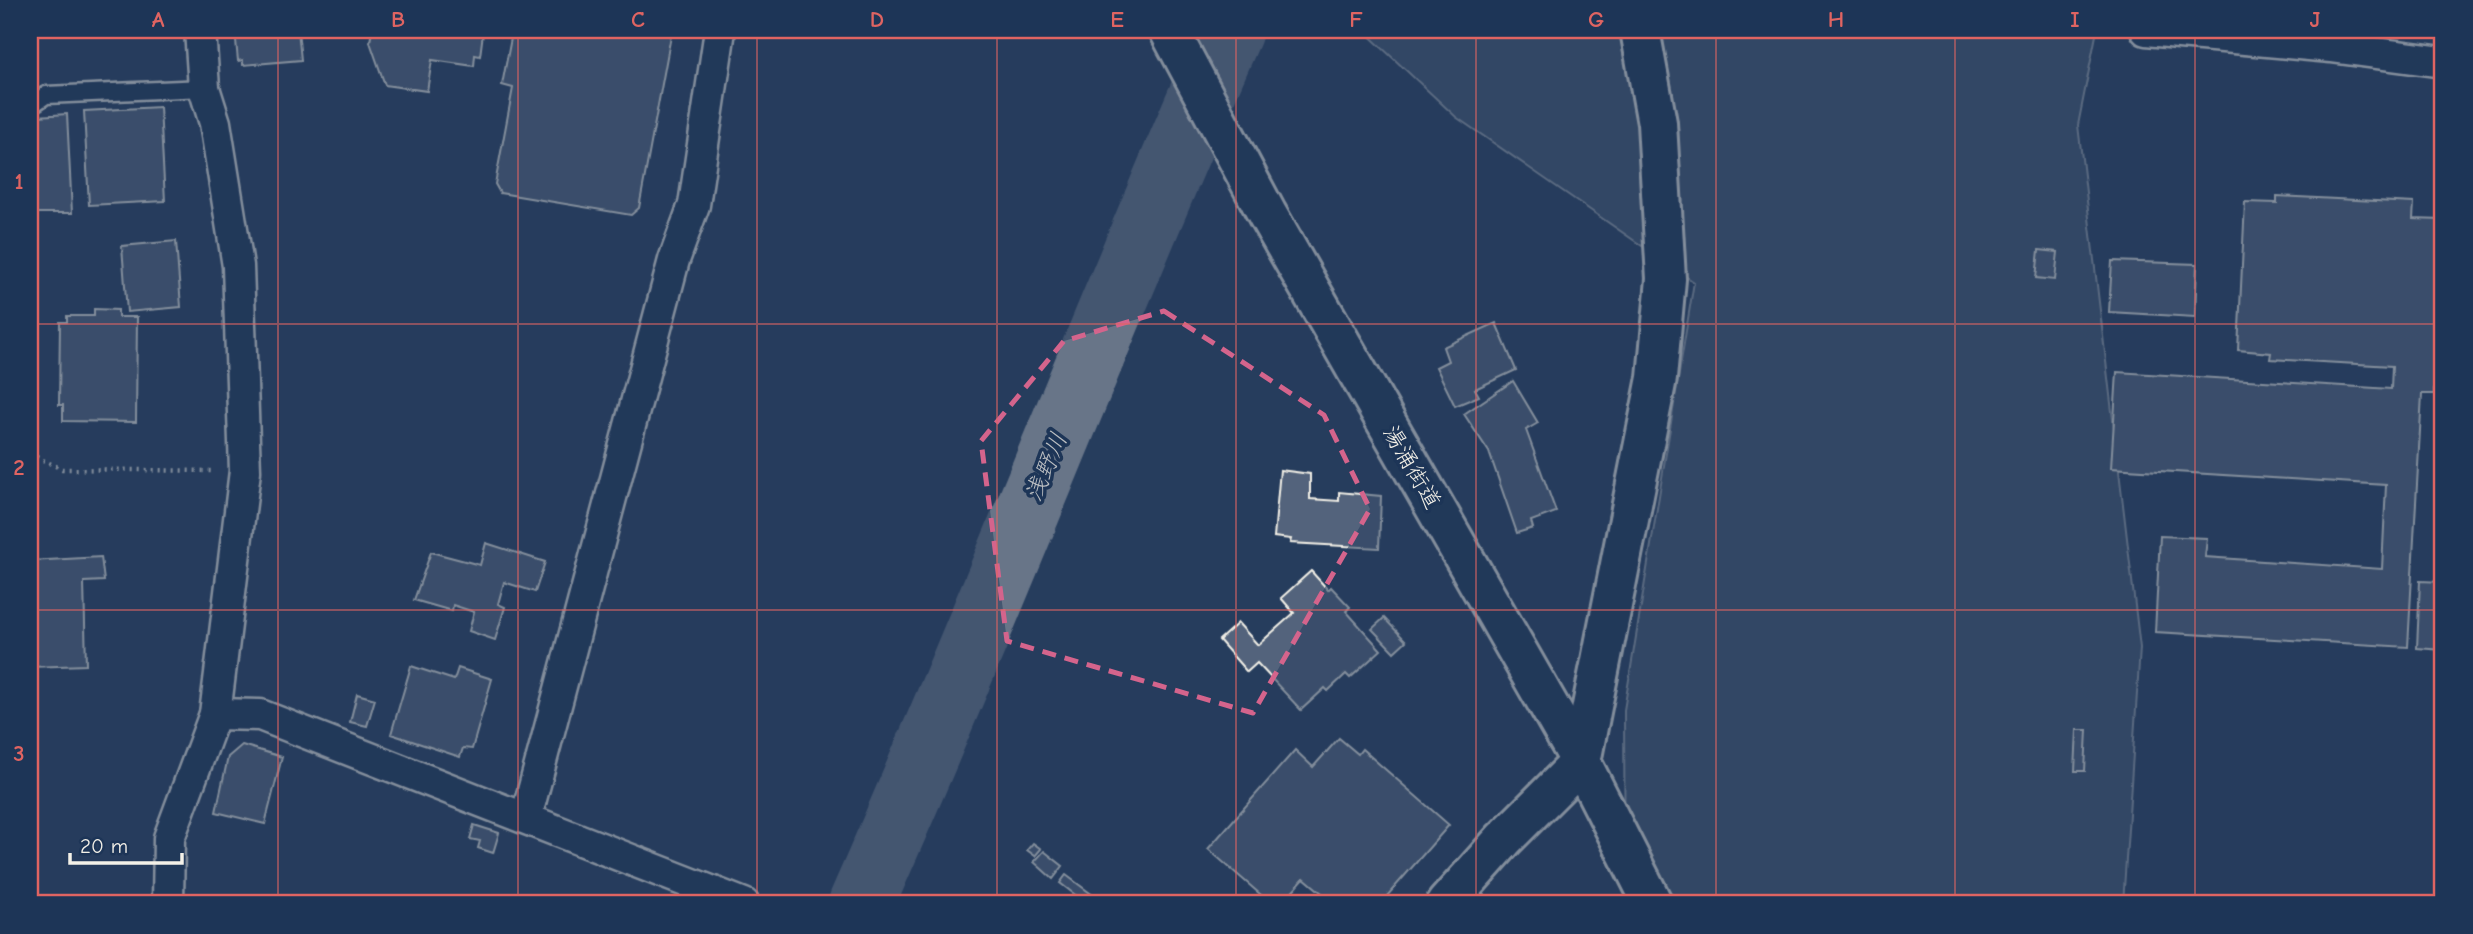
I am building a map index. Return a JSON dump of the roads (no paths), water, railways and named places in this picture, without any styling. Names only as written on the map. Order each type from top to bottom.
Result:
[{"type":"main road","name":"湯涌街道","points":[[1169,30],[1267,214],[1581,762],[1653,904]]},
{"type":"main road","points":[[1446,904],[1504,839],[1581,762],[1657,378],[1666,279],[1657,123],[1640,30]]},
{"type":"street","points":[[168,904],[169,838],[215,714],[245,471],[238,266],[215,124],[204,88],[200,30]]},
{"type":"street","points":[[526,818],[674,260],[694,205],[720,30]]},
{"type":"street","points":[[2146,30],[2331,47],[2443,62]]},
{"type":"street","points":[[215,714],[260,715],[744,904]]},
{"type":"lane","points":[[30,106],[46,95],[204,88]]},
{"type":"waterway","name":"浅野川","points":[[861,904],[1230,30]]}]
